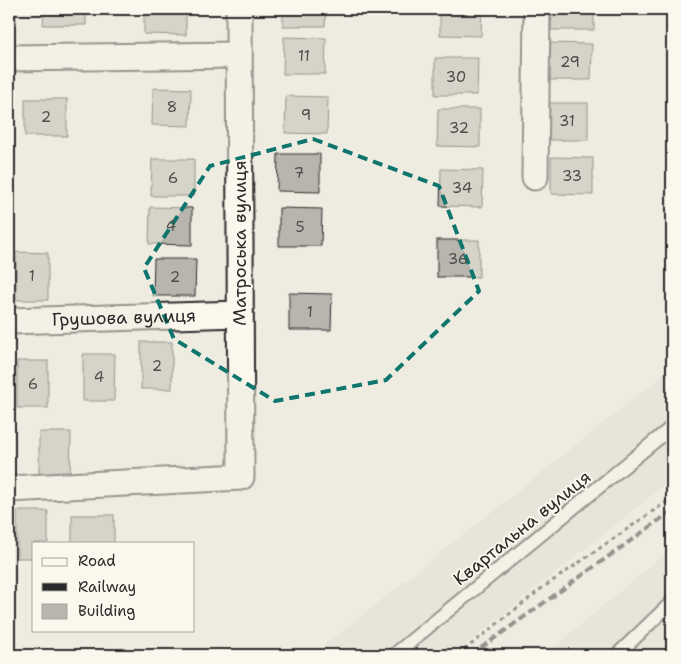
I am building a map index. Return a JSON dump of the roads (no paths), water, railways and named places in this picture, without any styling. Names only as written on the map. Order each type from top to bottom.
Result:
[{"type":"street","name":"Матроська вулиця","points":[[9,489],[241,477],[239,9]]},
{"type":"street","points":[[535,177],[537,9]]},
{"type":"street","points":[[9,58],[239,54]]},
{"type":"street","name":"Грушова вулиця","points":[[9,321],[240,314]]},
{"type":"lane","name":"Квартальна вулиця","points":[[394,655],[672,427]]},
{"type":"lane","points":[[617,655],[672,602]]},
{"type":"railway","points":[[471,655],[672,511]]}]
